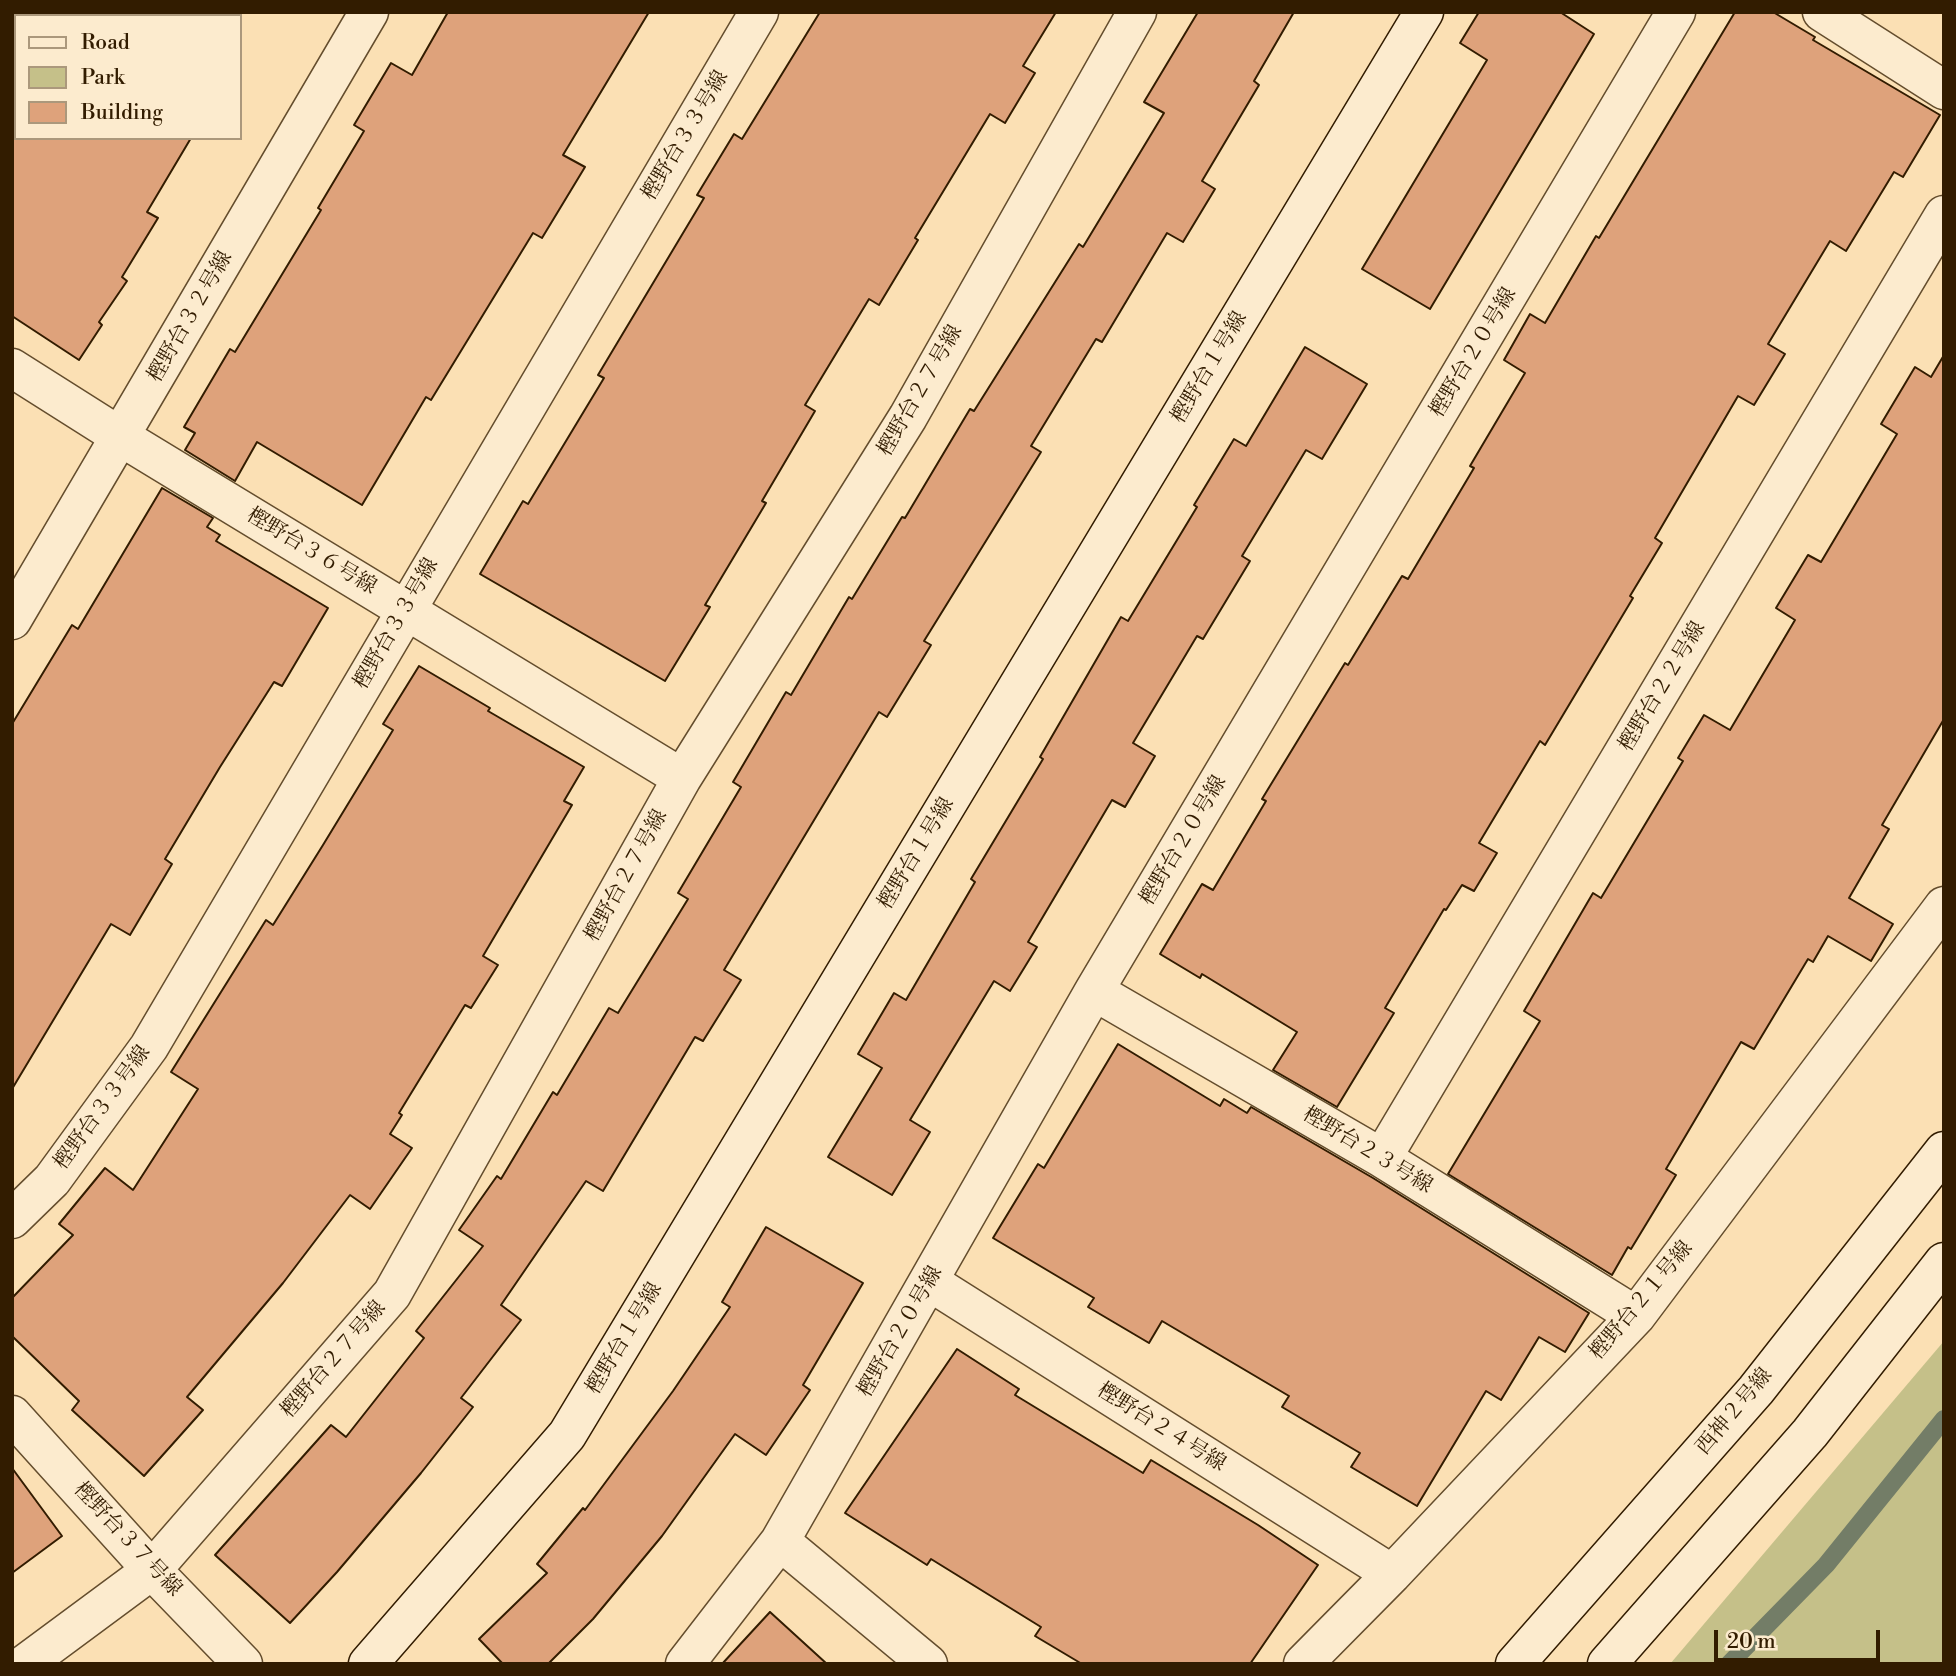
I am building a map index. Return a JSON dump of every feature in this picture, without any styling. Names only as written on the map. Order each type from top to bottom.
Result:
[{"type":"street","name":"樫野台３２号線","points":[[12,620],[369,12]]},
{"type":"street","name":"樫野台３３号線","points":[[12,1219],[52,1180],[149,1047],[759,12]]},
{"type":"street","name":"樫野台２７号線","points":[[25,1664],[152,1570],[392,1294],[682,778],[908,417],[1137,12]]},
{"type":"street","name":"樫野台１号線","points":[[368,1664],[567,1435],[1424,12]]},
{"type":"street","name":"樫野台２０号線","points":[[685,1664],[780,1541],[1094,991],[1676,12]]},
{"type":"street","points":[[1822,12],[1944,90]]},
{"type":"street","name":"樫野台２２号線","points":[[1382,1158],[1944,215]]},
{"type":"street","name":"樫野台３６号線","points":[[12,368],[682,778]]},
{"type":"street","name":"樫野台２１号線","points":[[1303,1664],[1636,1316],[1944,906]]},
{"type":"street","name":"樫野台２３号線","points":[[1094,991],[1382,1158],[1636,1316]]},
{"type":"street","name":"西神２号線","points":[[1516,1664],[1756,1390],[1944,1151]]},
{"type":"street","points":[[1607,1664],[1810,1433],[1944,1262]]},
{"type":"street","name":"樫野台２４号線","points":[[930,1282],[1392,1574]]},
{"type":"street","name":"樫野台３７号線","points":[[12,1415],[152,1570],[243,1664]]},
{"type":"street","points":[[780,1541],[928,1664]]},
{"type":"green space","points":[[1944,1341],[1944,1664],[1670,1664]]},
{"type":"building","points":[[448,12],[649,12],[563,155],[585,167],[542,238],[533,233],[431,400],[426,397],[362,505],[257,442],[235,481],[185,450],[195,433],[184,427],[230,349],[235,352],[321,210],[318,208],[364,131],[354,125],[391,63],[412,75]]},
{"type":"building","points":[[820,12],[1056,12],[1023,66],[1035,73],[1005,123],[990,114],[915,238],[918,240],[879,305],[869,299],[805,405],[815,411],[762,501],[766,503],[705,605],[710,607],[665,681],[480,574],[523,501],[528,504],[604,378],[598,375],[704,198],[697,195],[734,134],[742,139]]},
{"type":"building","points":[[1198,12],[1294,12],[1254,81],[1259,85],[1202,181],[1215,189],[1183,242],[1167,233],[1102,342],[1096,339],[1031,446],[1041,452],[924,641],[931,645],[887,717],[879,712],[724,970],[741,980],[703,1041],[695,1037],[603,1191],[586,1181],[501,1305],[521,1320],[461,1398],[473,1407],[421,1473],[290,1623],[215,1555],[331,1425],[346,1437],[424,1338],[416,1331],[483,1246],[459,1230],[497,1176],[501,1179],[553,1092],[557,1095],[609,1008],[618,1013],[688,899],[678,893],[741,787],[733,782],[786,692],[791,695],[849,597],[852,599],[902,517],[905,518],[970,409],[974,411],[1079,244],[1083,247],[1164,113],[1144,102]]},
{"type":"building","points":[[1479,12],[1560,12],[1594,34],[1430,309],[1362,269],[1487,60],[1460,43]]},
{"type":"building","points":[[1735,12],[1773,12],[1815,37],[1813,40],[1940,115],[1903,177],[1894,172],[1846,251],[1830,241],[1768,344],[1785,354],[1754,405],[1738,396],[1655,538],[1662,543],[1630,596],[1633,598],[1545,745],[1540,741],[1479,843],[1497,853],[1474,891],[1462,885],[1446,910],[1444,909],[1385,1008],[1394,1013],[1337,1107],[1273,1070],[1297,1032],[1202,974],[1200,978],[1160,954],[1202,884],[1213,890],[1266,801],[1262,799],[1345,663],[1348,665],[1402,576],[1408,579],[1474,468],[1470,466],[1525,373],[1504,360],[1530,314],[1545,323]]},
{"type":"building","points":[[12,138],[190,140],[147,212],[158,218],[122,277],[127,281],[99,322],[102,325],[79,360],[12,316]]},
{"type":"building","points":[[1305,347],[1367,384],[1322,459],[1306,450],[1242,556],[1250,561],[1203,639],[1197,636],[1133,743],[1155,756],[1125,807],[1112,800],[1028,942],[1037,947],[1010,991],[994,981],[910,1120],[930,1132],[892,1195],[828,1157],[882,1068],[858,1054],[894,993],[906,1000],[975,882],[971,879],[1043,759],[1040,757],[1121,617],[1128,621],[1197,507],[1194,505],[1234,439],[1246,446]]},
{"type":"building","points":[[1944,355],[1944,719],[1882,825],[1889,829],[1849,898],[1893,924],[1871,961],[1828,936],[1813,962],[1808,959],[1754,1049],[1741,1042],[1666,1169],[1676,1175],[1612,1275],[1448,1174],[1540,1021],[1524,1011],[1593,893],[1601,898],[1683,761],[1678,758],[1704,715],[1730,730],[1795,620],[1776,608],[1808,555],[1821,562],[1897,434],[1881,424],[1915,367],[1931,377]]},
{"type":"building","points":[[162,488],[213,518],[207,527],[220,535],[216,541],[328,608],[282,686],[274,682],[220,767],[165,859],[172,864],[130,935],[111,924],[12,1089],[12,724],[72,625],[78,629]]},
{"type":"building","points":[[419,666],[490,708],[488,711],[584,767],[564,801],[572,805],[483,956],[498,965],[471,1008],[465,1005],[399,1113],[402,1115],[390,1134],[412,1148],[370,1209],[350,1195],[283,1283],[187,1397],[203,1410],[144,1476],[72,1410],[79,1401],[12,1336],[12,1298],[73,1235],[59,1224],[105,1168],[133,1190],[198,1089],[171,1072],[266,920],[273,925],[323,845],[393,730],[383,724]]},
{"type":"building","points":[[1118,1044],[1220,1106],[1224,1099],[1247,1113],[1251,1107],[1373,1178],[1589,1313],[1565,1352],[1539,1337],[1501,1400],[1486,1391],[1417,1506],[1351,1467],[1360,1453],[1282,1407],[1289,1396],[1162,1321],[1149,1343],[1088,1307],[1094,1298],[993,1238],[1038,1164],[1044,1168]]},
{"type":"building","points":[[766,1227],[863,1283],[803,1385],[810,1390],[766,1455],[735,1434],[662,1536],[593,1619],[548,1664],[503,1664],[479,1639],[547,1573],[537,1564],[583,1508],[585,1510],[673,1391],[730,1307],[722,1302]]},
{"type":"building","points":[[957,1349],[1019,1389],[1015,1395],[1143,1473],[1151,1460],[1318,1565],[1250,1664],[1082,1664],[1035,1636],[1041,1627],[931,1559],[927,1565],[845,1513]]},
{"type":"building","points":[[12,1468],[62,1536],[12,1573]]},
{"type":"building","points":[[770,1612],[827,1664],[722,1664]]},
{"type":"waterway","points":[[1729,1664],[1826,1565],[1944,1419]]}]
